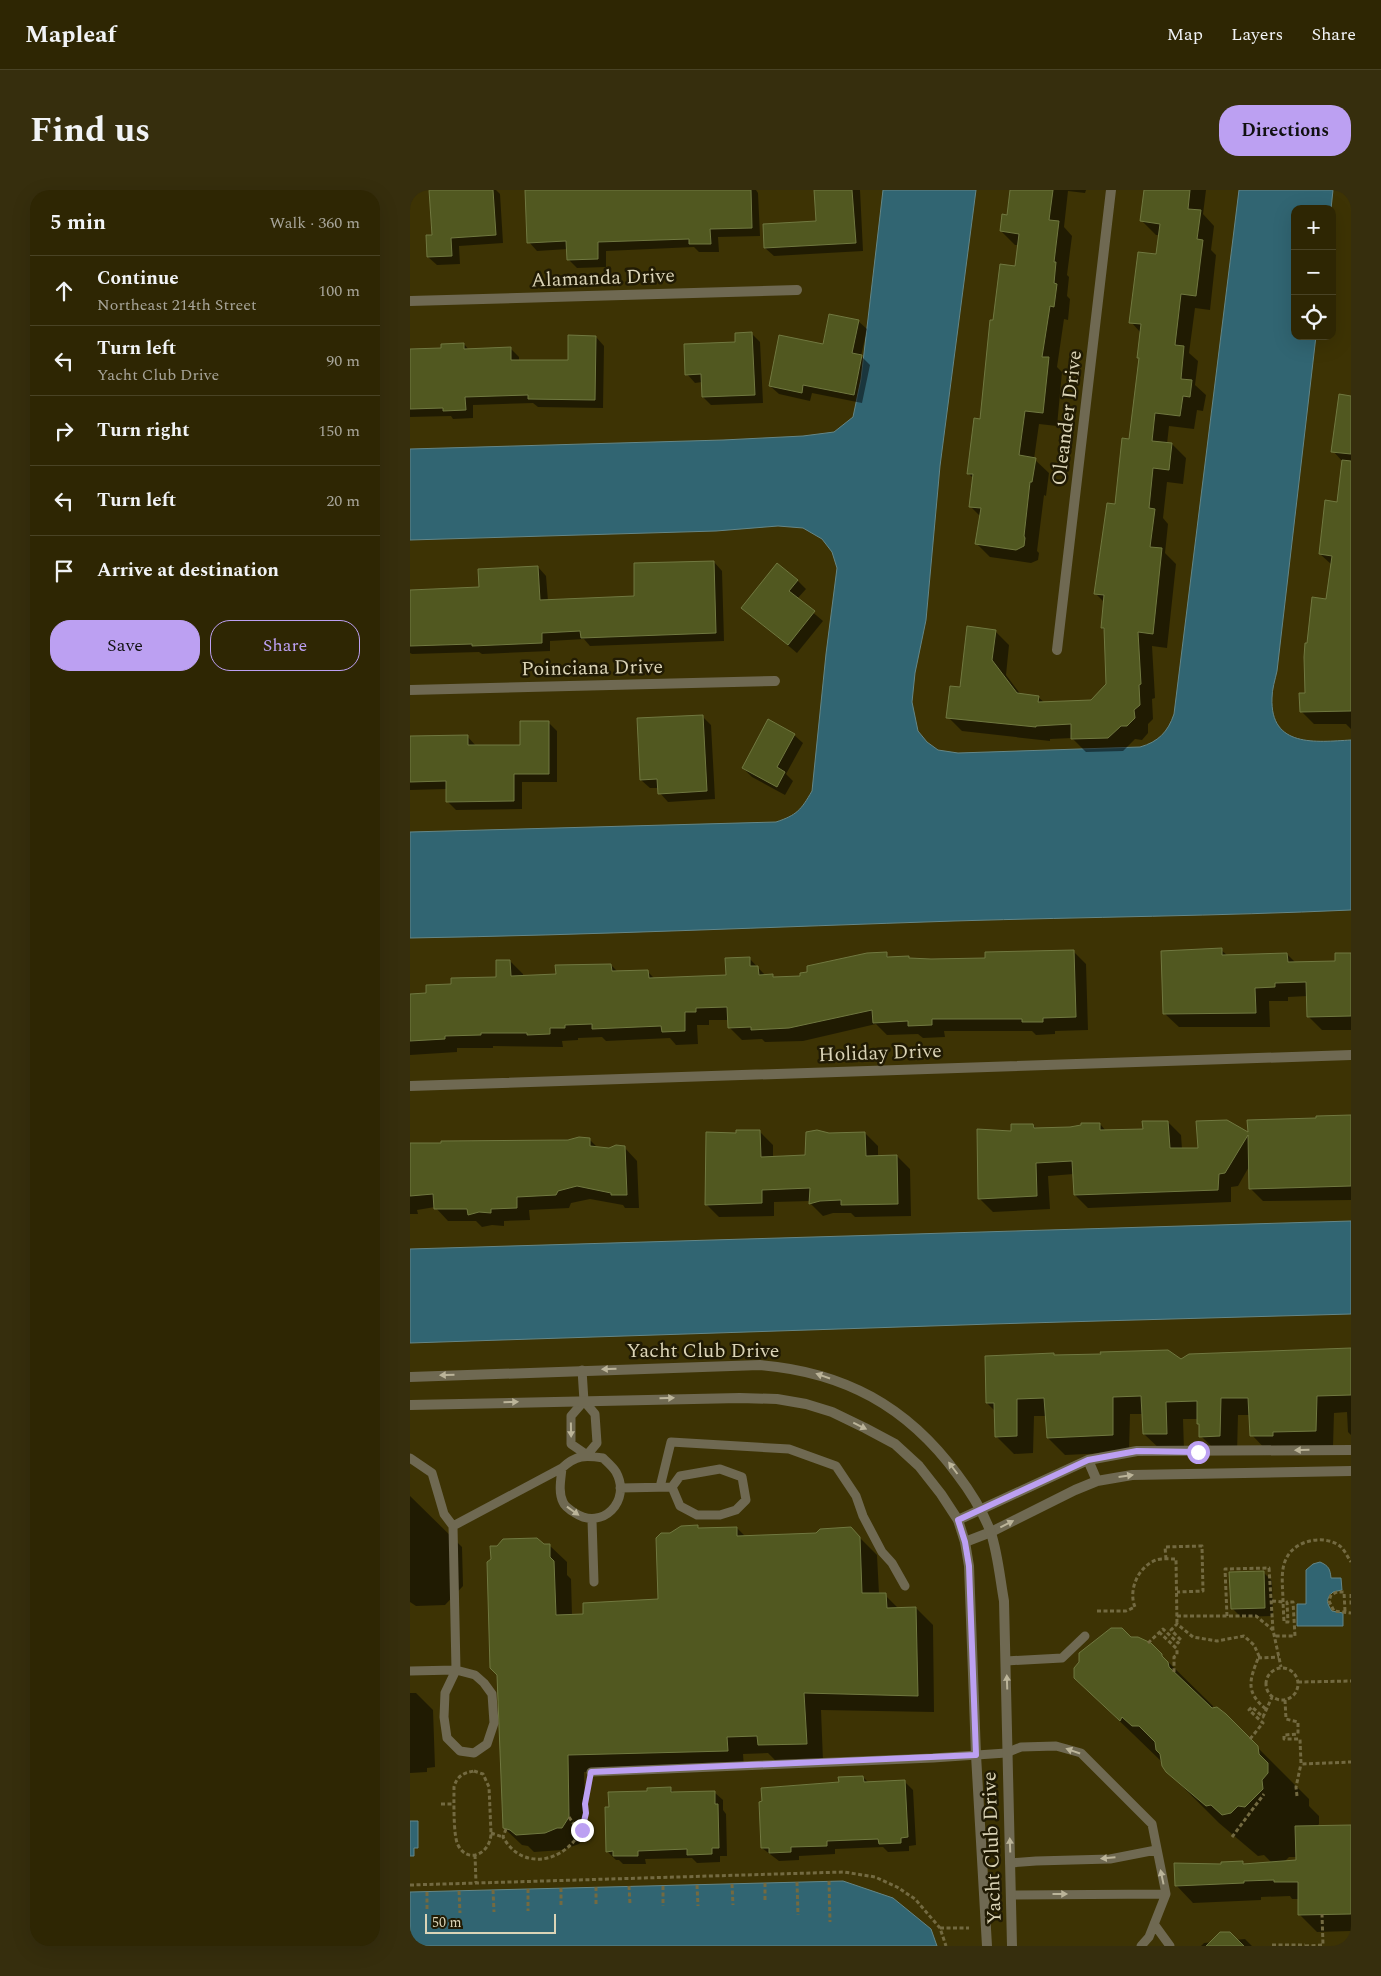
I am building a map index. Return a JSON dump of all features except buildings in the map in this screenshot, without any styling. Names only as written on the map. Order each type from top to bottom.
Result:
[{"type":"street","name":"Oleander Drive","points":[[1058,650],[1111,190]]},
{"type":"street","name":"Alamanda Drive","points":[[410,302],[797,290]]},
{"type":"street","name":"Poinciana Drive","points":[[410,690],[775,681]]},
{"type":"street","name":"Holiday Drive","points":[[410,1086],[1351,1055]]},
{"type":"street","name":"Yacht Club Drive","points":[[410,1377],[760,1365],[786,1367],[816,1374],[877,1399],[926,1437],[949,1462],[970,1491],[991,1532],[998,1560],[1004,1601],[1006,1754],[1012,1946]]},
{"type":"street","name":"Yacht Club Drive","points":[[410,1405],[740,1398],[777,1399],[832,1412],[895,1444],[919,1466],[958,1520],[965,1542],[969,1566],[972,1606],[976,1755],[987,1946]]},
{"type":"street","points":[[958,1520],[1088,1460],[1137,1451],[1351,1450]]},
{"type":"street","points":[[1088,1460],[1097,1481]]},
{"type":"street","points":[[965,1542],[991,1532],[1097,1481],[1132,1475],[1351,1471]]},
{"type":"lane","points":[[582,1370],[584,1401],[595,1414],[596,1421],[597,1443],[587,1455]]},
{"type":"lane","points":[[584,1401],[572,1416],[572,1444],[587,1455]]},
{"type":"lane","points":[[660,1487],[671,1442],[789,1448],[836,1466],[856,1496],[863,1516],[882,1552],[892,1563],[906,1586]]},
{"type":"lane","points":[[453,1526],[562,1468],[572,1459],[587,1455],[603,1458],[616,1473],[620,1488],[620,1500],[604,1516],[592,1520],[582,1518],[564,1505],[560,1494],[562,1468]]},
{"type":"lane","points":[[410,1458],[432,1473],[444,1514],[453,1526],[456,1670],[445,1693],[444,1717],[447,1738],[460,1750],[474,1754],[487,1744],[494,1723],[492,1694],[484,1683],[475,1675],[456,1670],[410,1671]]},
{"type":"lane","points":[[720,1469],[742,1477],[746,1500],[736,1510],[720,1515],[697,1515],[680,1506],[672,1487],[680,1476],[720,1469]]},
{"type":"lane","points":[[620,1488],[672,1487]]},
{"type":"lane","points":[[592,1520],[594,1582]]},
{"type":"lane","points":[[1006,1661],[1062,1658],[1085,1636]]},
{"type":"lane","points":[[591,1772],[1006,1754],[1021,1747],[1056,1746],[1081,1754],[1152,1824],[1166,1894],[1149,1937],[1141,1946]]},
{"type":"lane","points":[[1010,1863],[1036,1860],[1110,1859],[1156,1850]]},
{"type":"lane","points":[[1011,1895],[1166,1894]]},
{"type":"lane","points":[[1154,1924],[1170,1946]]},
{"type":"path","points":[[1275,1636],[1296,1636],[1293,1602],[1287,1602],[1288,1622],[1284,1622],[1282,1570],[1286,1558],[1295,1548],[1309,1541],[1324,1540],[1338,1544],[1351,1562]]},
{"type":"path","points":[[1166,1559],[1165,1547],[1202,1546],[1203,1591],[1177,1592]]},
{"type":"path","points":[[1097,1611],[1126,1611],[1135,1607],[1133,1601],[1134,1584],[1142,1569],[1156,1560],[1176,1558],[1177,1624],[1170,1630],[1181,1640],[1178,1643],[1163,1629],[1148,1643]]},
{"type":"path","points":[[1227,1616],[1225,1569],[1269,1568],[1273,1630],[1281,1667]]},
{"type":"path","points":[[1345,1611],[1344,1592],[1337,1592],[1331,1595],[1329,1601],[1334,1611],[1345,1611],[1345,1613],[1351,1614]]},
{"type":"path","points":[[1351,1594],[1351,1606]]},
{"type":"path","points":[[1272,1601],[1283,1602]]},
{"type":"path","points":[[1177,1616],[1256,1616],[1273,1630]]},
{"type":"path","points":[[1177,1624],[1193,1637],[1216,1641],[1244,1636],[1254,1645],[1258,1658],[1251,1676],[1250,1689],[1256,1701],[1266,1710]]},
{"type":"path","points":[[1160,1632],[1177,1649],[1177,1654],[1174,1657],[1174,1672]]},
{"type":"path","points":[[1258,1658],[1279,1657]]},
{"type":"path","points":[[1281,1667],[1294,1672],[1298,1682],[1296,1693],[1285,1700],[1272,1697],[1266,1688],[1266,1678],[1273,1670],[1281,1667]]},
{"type":"path","points":[[1298,1682],[1351,1681]]},
{"type":"path","points":[[1250,1739],[1263,1724],[1249,1710],[1252,1707],[1263,1717],[1272,1697]]},
{"type":"path","points":[[1285,1700],[1286,1719],[1298,1722],[1298,1734],[1284,1734],[1284,1739],[1300,1739],[1301,1764],[1296,1796]]},
{"type":"path","points":[[1301,1764],[1351,1762]]},
{"type":"path","points":[[465,1772],[483,1774],[490,1788],[490,1841],[488,1847],[482,1853],[475,1855],[462,1851],[456,1843],[454,1804],[456,1779],[465,1772]]},
{"type":"path","points":[[490,1834],[503,1837],[514,1851],[538,1860],[549,1858],[568,1848],[582,1830],[591,1772]]},
{"type":"path","points":[[1232,1837],[1264,1794]]},
{"type":"path","points":[[441,1804],[454,1804]]},
{"type":"path","points":[[569,1818],[575,1826],[582,1830]]},
{"type":"path","points":[[503,1837],[506,1829]]},
{"type":"path","points":[[475,1855],[476,1883]]},
{"type":"path","points":[[410,1885],[844,1872],[876,1877],[896,1887],[915,1900],[940,1928],[946,1946]]},
{"type":"path","points":[[829,1881],[830,1922]]},
{"type":"path","points":[[797,1882],[798,1915]]},
{"type":"path","points":[[765,1883],[765,1901]]},
{"type":"path","points":[[732,1884],[733,1905]]},
{"type":"path","points":[[697,1885],[698,1906]]},
{"type":"path","points":[[629,1886],[630,1904]]},
{"type":"path","points":[[663,1886],[663,1906]]},
{"type":"path","points":[[596,1887],[596,1906]]},
{"type":"path","points":[[561,1888],[561,1906]]},
{"type":"path","points":[[528,1889],[528,1911]]},
{"type":"path","points":[[493,1890],[494,1912]]},
{"type":"path","points":[[459,1891],[460,1913]]},
{"type":"path","points":[[427,1892],[427,1910]]},
{"type":"path","points":[[1272,1945],[1323,1945],[1322,1914]]},
{"type":"path","points":[[940,1928],[969,1928]]},
{"type":"water","points":[[883,190],[976,190],[940,466],[926,620],[915,673],[912,702],[918,731],[927,742],[938,750],[958,753],[1140,747],[1157,739],[1169,726],[1174,714],[1239,190],[1333,190],[1331,205],[1291,205],[1291,340],[1316,340],[1277,671],[1272,698],[1273,714],[1279,726],[1287,734],[1310,741],[1351,740],[1351,910],[410,938],[410,832],[776,822],[794,814],[812,791],[837,568],[832,552],[822,539],[803,528],[778,526],[716,531],[410,540],[410,449],[723,440],[803,436],[834,432],[853,417],[861,379]]},
{"type":"water","points":[[1351,1221],[1351,1314],[410,1343],[410,1249]]},
{"type":"water","points":[[1320,1562],[1329,1568],[1331,1578],[1341,1578],[1342,1590],[1333,1592],[1328,1602],[1332,1611],[1343,1613],[1343,1626],[1297,1626],[1297,1604],[1306,1604],[1306,1570],[1313,1564]]},
{"type":"water","points":[[410,1821],[418,1821],[418,1848],[414,1848],[414,1856],[410,1856]]},
{"type":"water","points":[[843,1881],[893,1898],[931,1929],[937,1946],[410,1946],[410,1892]]},
{"type":"route","points":[[582,1830],[585,1823],[585,1804],[591,1772],[976,1755],[972,1606],[969,1566],[965,1542],[958,1520],[1088,1460],[1137,1451],[1198,1452]]}]
